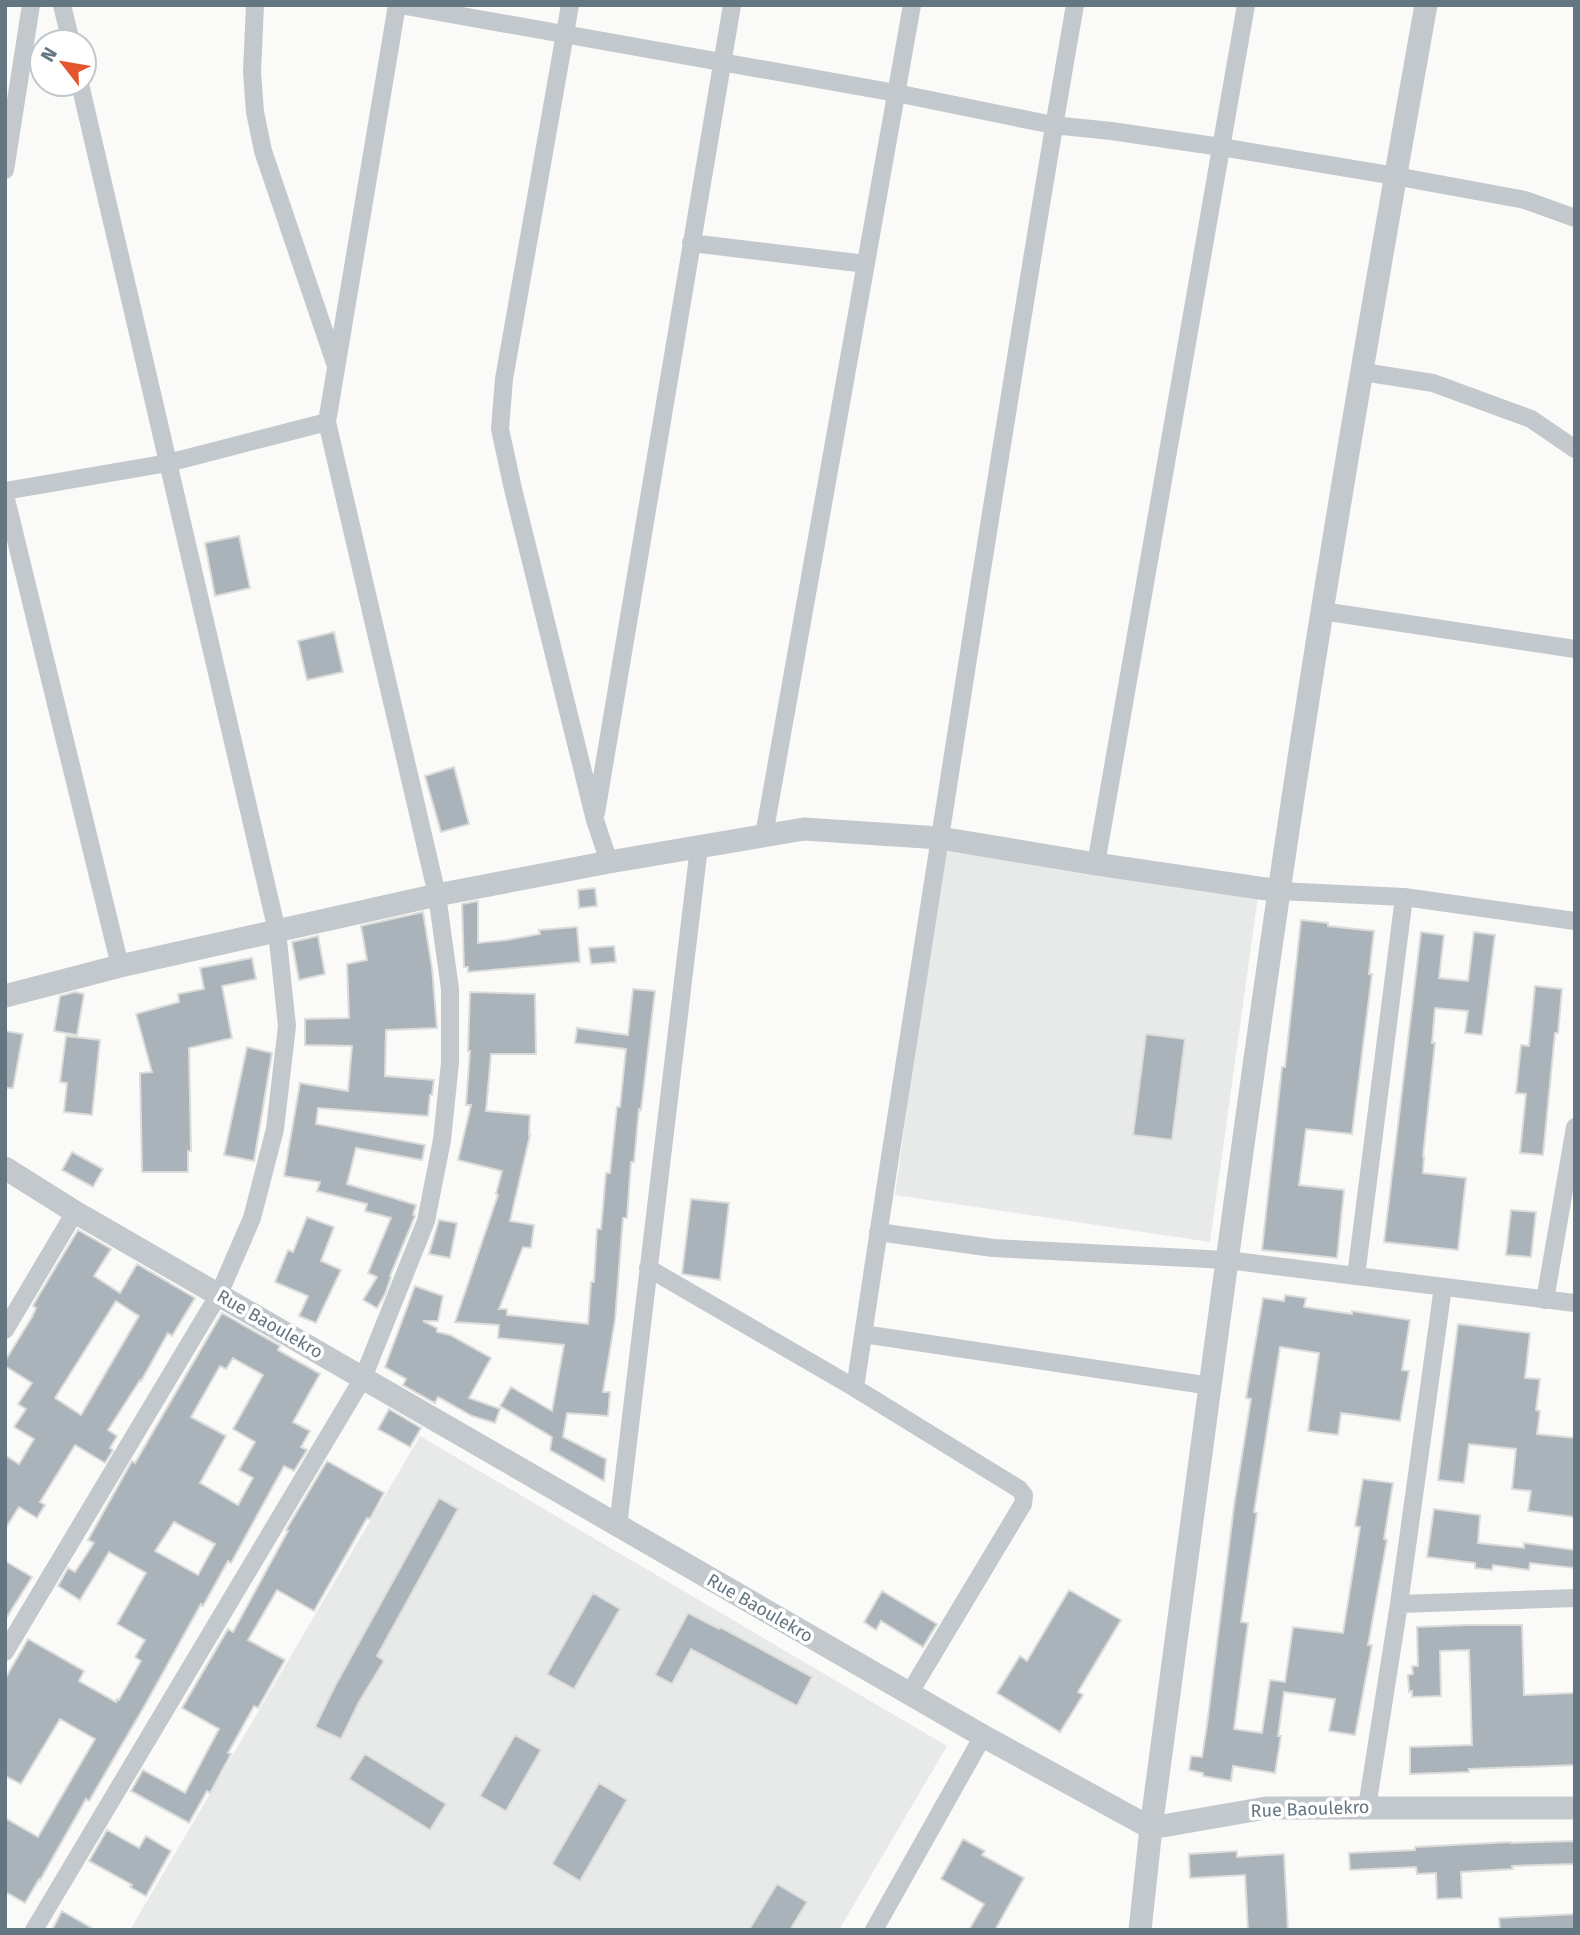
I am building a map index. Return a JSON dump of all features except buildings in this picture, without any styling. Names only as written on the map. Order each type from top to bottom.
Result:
[{"type":"street","points":[[5,170],[30,5]]},
{"type":"street","points":[[62,5],[68,28]]},
{"type":"street","points":[[255,5],[252,72],[257,125],[263,151],[336,366]]},
{"type":"street","points":[[34,1930],[363,1378],[426,1221],[442,1140],[450,1063],[450,989],[437,895],[327,422],[399,5],[896,93],[1053,125],[1222,147],[1395,176],[1525,200],[1575,218]]},
{"type":"street","points":[[570,5],[506,365],[500,429],[595,820],[608,862]]},
{"type":"street","points":[[595,820],[732,5]]},
{"type":"street","points":[[764,835],[912,5]]},
{"type":"street","points":[[855,1388],[1053,125],[1075,5]]},
{"type":"street","points":[[1096,864],[1245,5]]},
{"type":"street","points":[[1140,1930],[1151,1828],[1279,891],[1322,611],[1426,5]]},
{"type":"street","points":[[5,1652],[219,1294],[252,1218],[275,1129],[287,1026],[277,931],[83,98]]},
{"type":"street","points":[[691,243],[866,264]]},
{"type":"street","points":[[1363,372],[1433,383],[1531,419],[1575,449]]},
{"type":"street","points":[[120,966],[5,493],[168,463],[327,422]]},
{"type":"street","points":[[1322,611],[1575,649]]},
{"type":"street","points":[[5,996],[120,966],[437,895],[608,862],[804,829],[940,838],[1279,891],[1404,897],[1575,921]]},
{"type":"street","points":[[618,1525],[699,847]]},
{"type":"street","points":[[1356,1276],[1404,897]]},
{"type":"street","points":[[1545,1300],[1575,1127]]},
{"type":"street","name":"Rue Baoulekro","points":[[5,1168],[75,1212],[909,1694],[1151,1828],[1266,1808],[1575,1808]]},
{"type":"street","points":[[5,1330],[75,1212]]},
{"type":"street","points":[[878,1231],[993,1248],[1227,1260],[1575,1303]]},
{"type":"street","points":[[648,1268],[855,1388],[1019,1489],[1024,1495],[1023,1504],[909,1694]]},
{"type":"street","points":[[1367,1807],[1399,1604],[1443,1287]]},
{"type":"street","points":[[863,1334],[1211,1385]]},
{"type":"street","points":[[1399,1604],[1575,1598]]},
{"type":"street","points":[[874,1930],[983,1736]]},
{"type":"shaded area","points":[[942,847],[1258,896],[1210,1242],[895,1195]]},
{"type":"shaded area","points":[[420,1436],[947,1746],[839,1930],[130,1930]]}]
